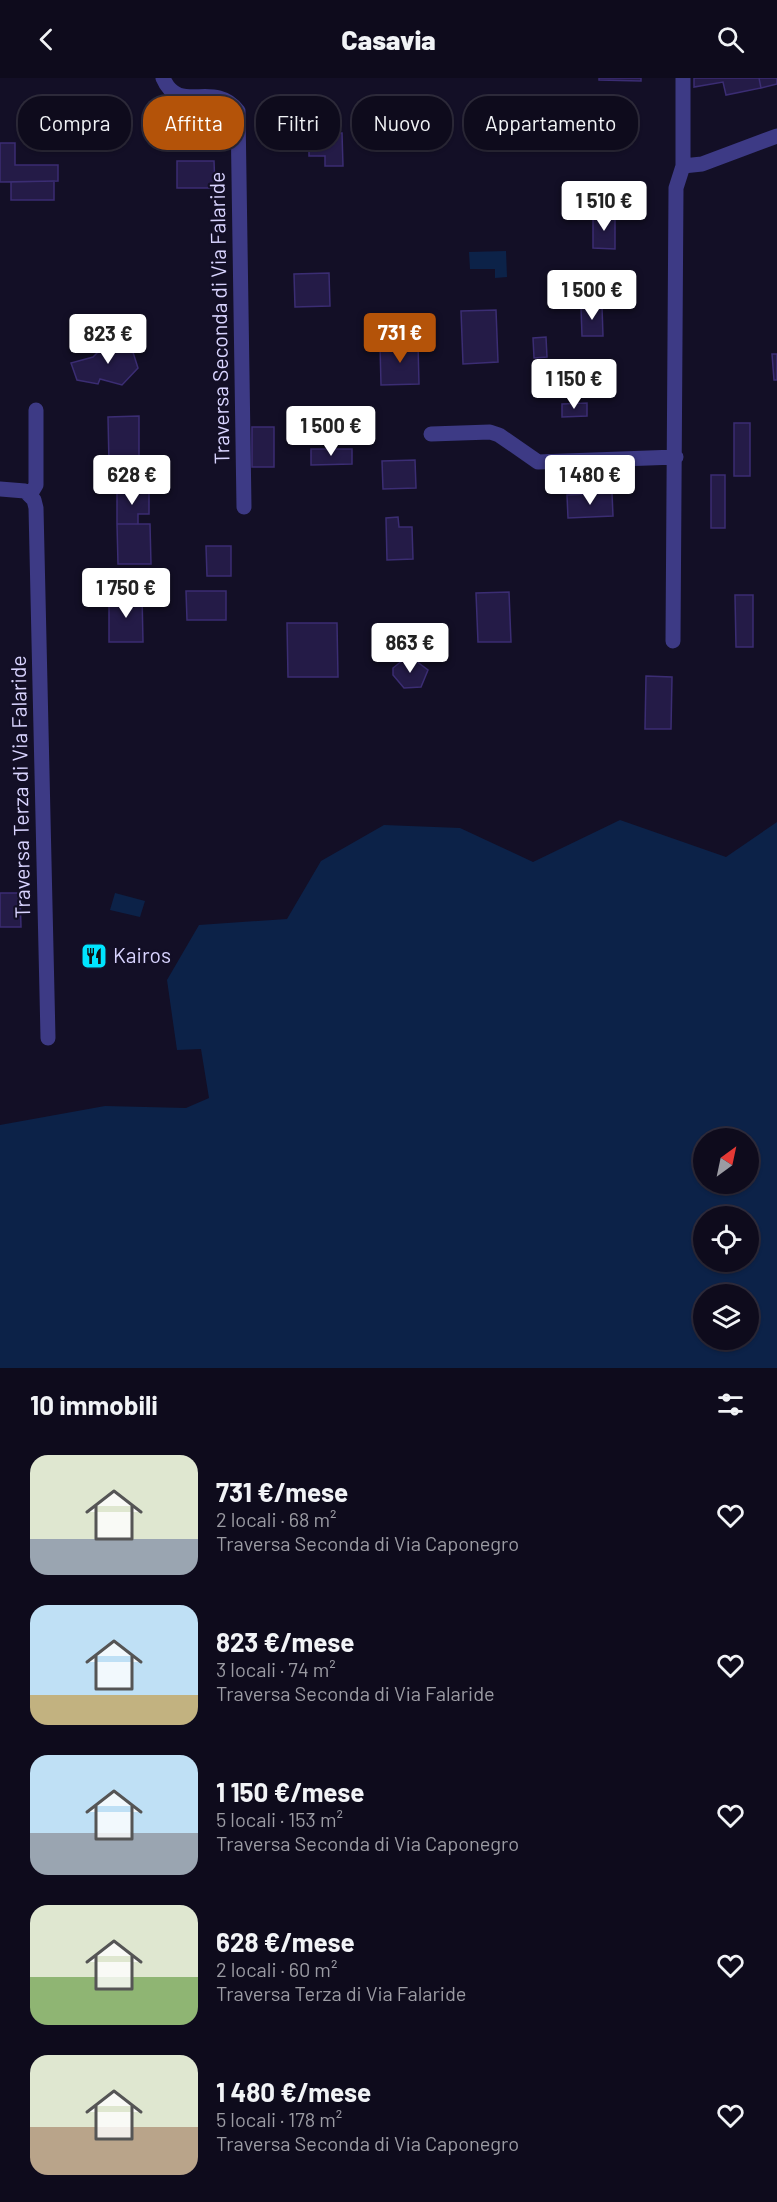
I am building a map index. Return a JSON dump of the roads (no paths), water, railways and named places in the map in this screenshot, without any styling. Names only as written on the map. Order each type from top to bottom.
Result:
[{"type":"street","name":"Traversa Seconda di Via Falaride","points":[[163,78],[167,88],[179,96],[223,97],[238,111],[244,507]]},
{"type":"street","points":[[673,641],[676,188],[683,166],[684,78]]},
{"type":"street","points":[[683,166],[702,164],[777,136]]},
{"type":"street","points":[[0,489],[18,489],[30,495],[36,485],[36,410]]},
{"type":"street","points":[[431,434],[490,432],[499,435],[538,462],[676,457]]},
{"type":"street","name":"Traversa Terza di Via Falaride","points":[[30,495],[36,508],[48,1038]]},
{"type":"water","points":[[506,251],[507,277],[495,278],[495,269],[470,269],[469,252]]},
{"type":"water","points":[[620,820],[726,857],[777,822],[777,1368],[0,1368],[0,1125],[105,1106],[186,1108],[209,1098],[201,1049],[177,1050],[167,980],[199,925],[287,919],[321,861],[384,825],[460,828],[533,862]]},
{"type":"water","points":[[115,893],[145,901],[140,917],[110,910]]},
{"type":"place","name":"Kairos","points":[[94,956]]}]
